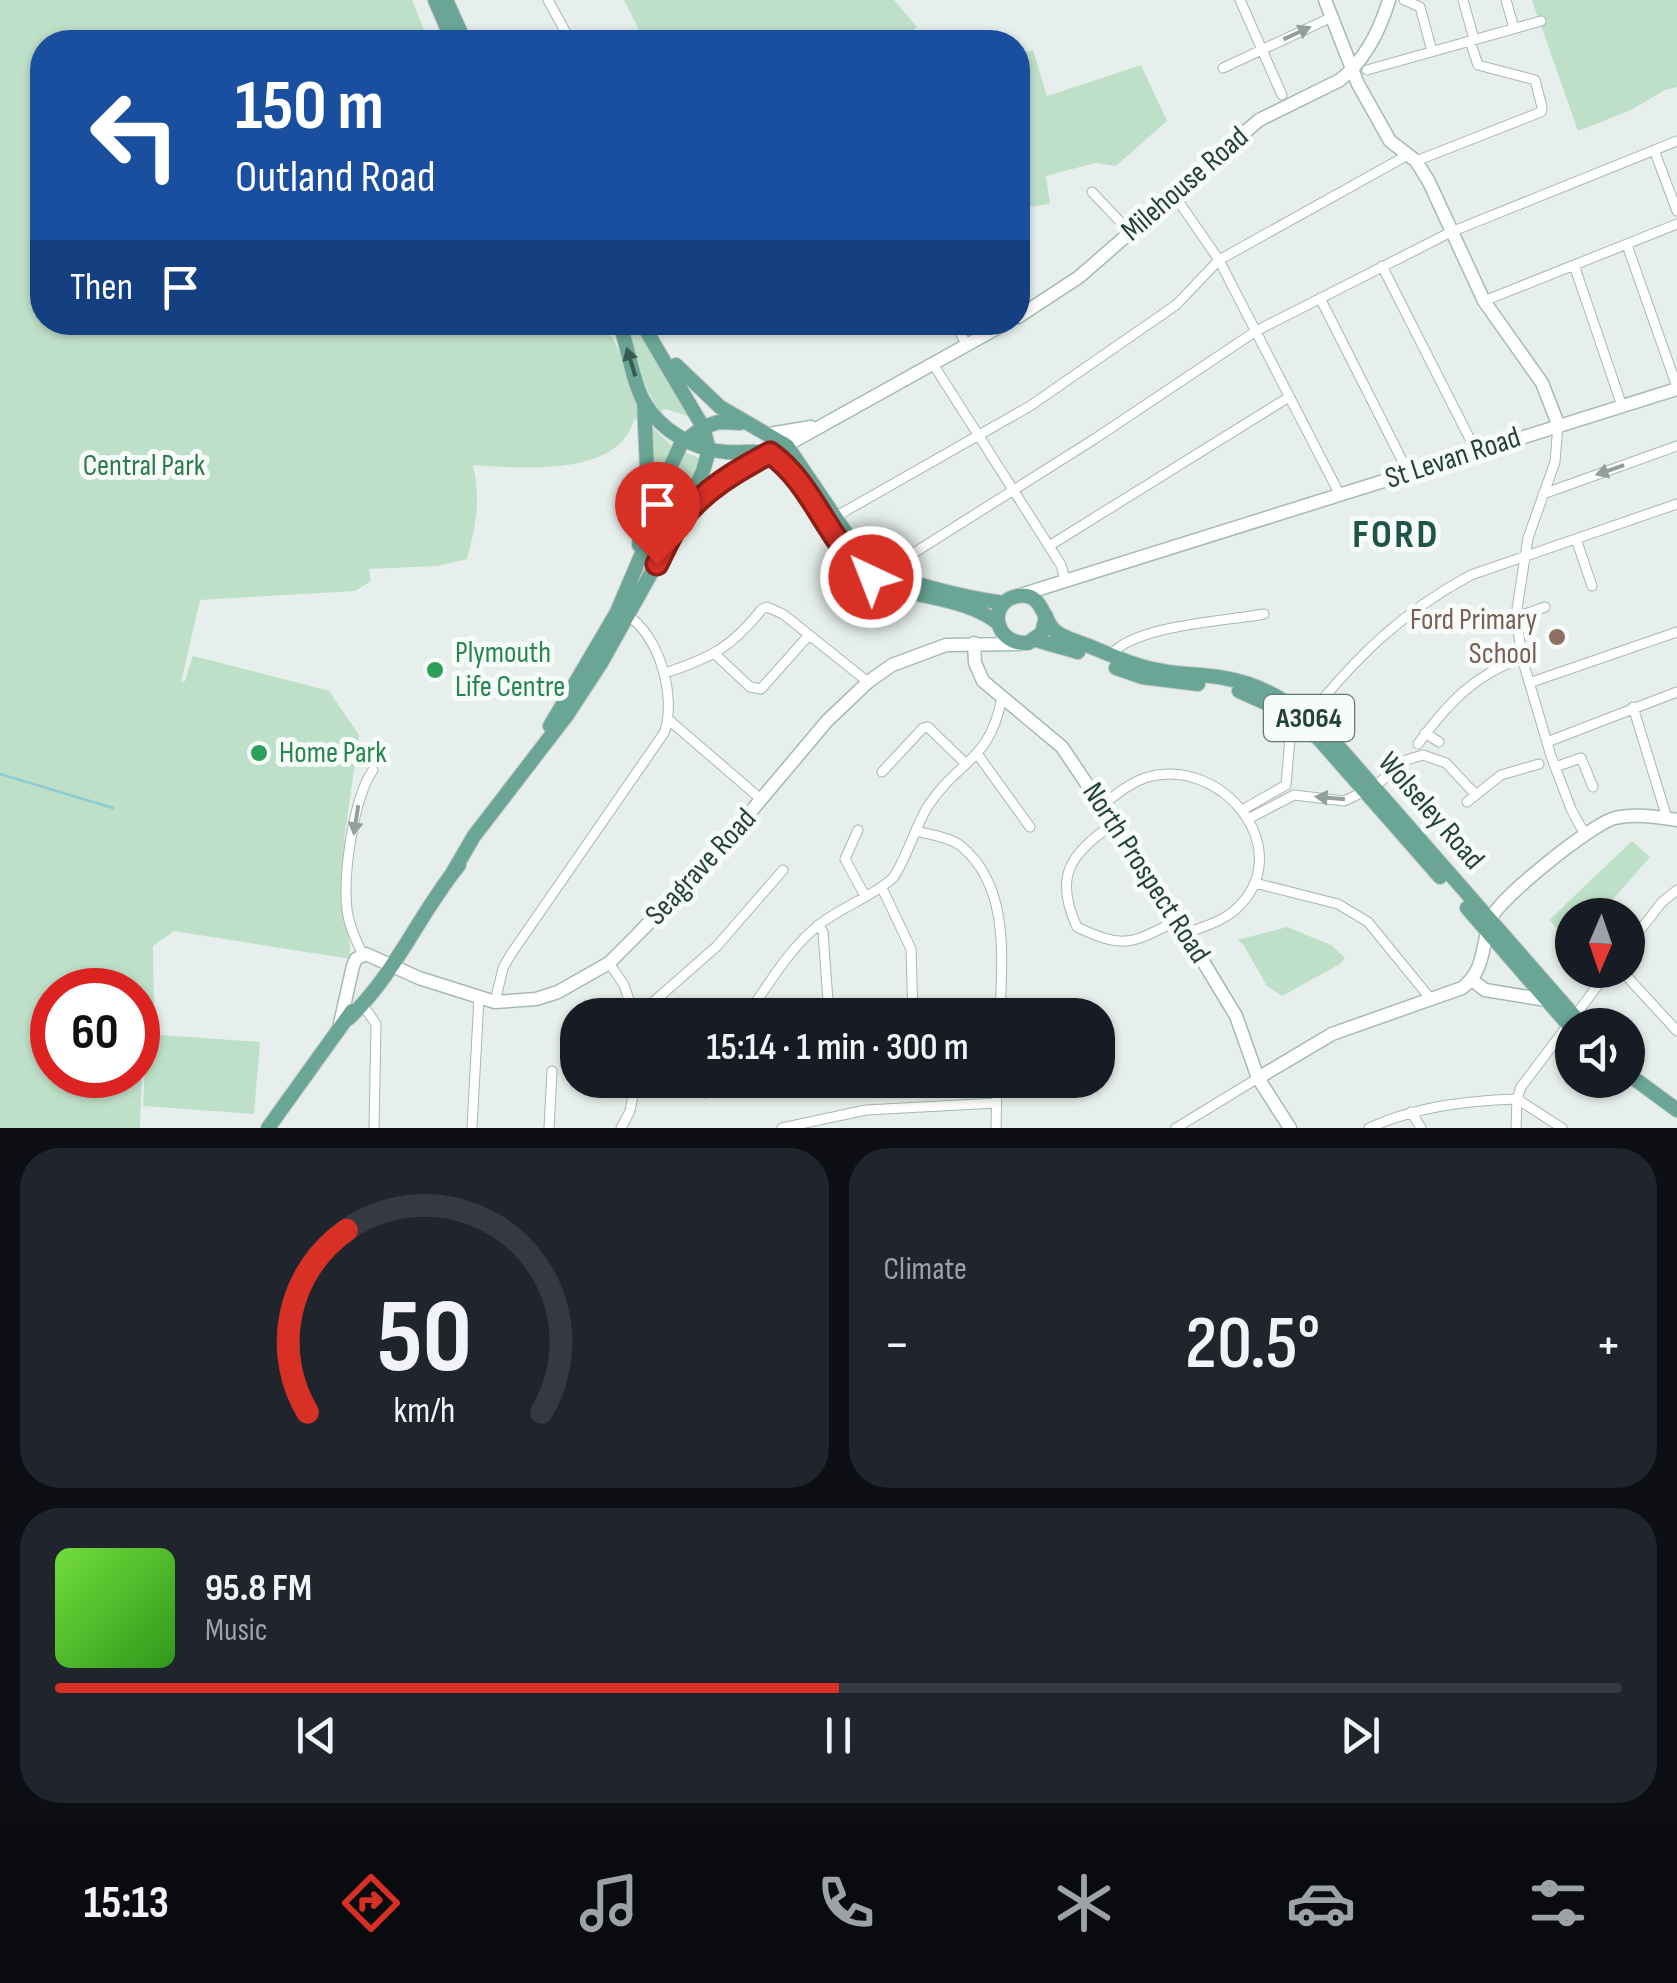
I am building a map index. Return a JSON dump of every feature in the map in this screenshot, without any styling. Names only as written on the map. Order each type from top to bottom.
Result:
[{"type":"main road","points":[[435,0],[449,30]]},
{"type":"main road","points":[[446,0],[460,30]]},
{"type":"main road","points":[[622,335],[644,402],[647,468],[636,565]]},
{"type":"main road","points":[[532,757],[567,716],[628,616],[680,521],[709,450],[703,427],[650,335]]},
{"type":"main road","points":[[644,402],[684,440],[709,450],[770,453],[785,464],[799,479],[844,552],[871,577],[976,609],[999,626],[1011,642],[1036,640],[1046,625],[1044,612],[1030,597],[1011,600],[894,576],[865,561],[787,446],[744,423],[699,389],[658,347]]},
{"type":"main road","points":[[268,1128],[480,840],[532,757],[617,612],[684,440],[719,422],[744,423]]},
{"type":"main road","points":[[680,521],[726,478],[770,453]]},
{"type":"main road","points":[[999,626],[1011,600]]},
{"type":"main road","name":"Wolseley Road","points":[[1044,612],[1054,631],[1111,655],[1164,672],[1242,682],[1281,698],[1369,790],[1560,1008]]},
{"type":"main road","name":"Wolseley Road","points":[[1036,640],[1066,647],[1142,677],[1238,691],[1304,720]]},
{"type":"main road","name":"Wolseley Road","points":[[1489,925],[1555,1008]]},
{"type":"main road","points":[[343,1026],[364,1004],[389,964]]},
{"type":"main road","points":[[1645,1089],[1677,1112]]},
{"type":"street","points":[[548,0],[564,30]]},
{"type":"street","points":[[1240,0],[1282,95]]},
{"type":"street","points":[[1325,0],[1390,141],[1411,158],[1436,196],[1484,301],[1542,383],[1558,424],[1555,462],[1524,557],[1516,617],[1522,658],[1555,768],[1584,832]]},
{"type":"street","points":[[1359,68],[1389,0]]},
{"type":"street","points":[[1404,0],[1420,7],[1432,51]]},
{"type":"street","points":[[836,517],[1030,406],[1176,305],[1218,260],[1411,158],[1541,112],[1535,80],[1478,65],[1463,0]]},
{"type":"street","points":[[1506,0],[1514,28]]},
{"type":"street","points":[[1223,68],[1332,17]]},
{"type":"street","points":[[1359,68],[1541,21]]},
{"type":"street","name":"Milehouse Road","points":[[1030,309],[1079,277],[1258,120],[1359,68]]},
{"type":"street","points":[[894,576],[901,562],[1256,331],[1451,232],[1677,141]]},
{"type":"street","points":[[1654,150],[1677,211]]},
{"type":"street","points":[[1092,192],[1130,232]]},
{"type":"street","points":[[1179,202],[1218,260],[1340,494]]},
{"type":"street","points":[[1484,301],[1677,224]]},
{"type":"street","points":[[1627,244],[1677,388]]},
{"type":"street","points":[[1382,266],[1476,451]]},
{"type":"street","points":[[1574,266],[1622,406]]},
{"type":"street","points":[[1320,298],[1408,472]]},
{"type":"street","points":[[962,335],[967,346]]},
{"type":"street","points":[[770,453],[986,335]]},
{"type":"street","points":[[933,364],[1049,546],[1062,581],[1044,612]]},
{"type":"street","name":"St Levan Road","points":[[1011,600],[1677,388]]},
{"type":"street","points":[[1049,546],[1288,397]]},
{"type":"street","points":[[769,434],[824,424]]},
{"type":"street","points":[[1543,494],[1677,446]]},
{"type":"street","points":[[1294,795],[1286,786],[1290,738],[1359,658],[1418,606],[1471,575],[1677,504]]},
{"type":"street","points":[[1576,539],[1592,586]]},
{"type":"street","points":[[665,673],[716,655],[768,607],[783,614],[868,682]]},
{"type":"street","points":[[1516,617],[1545,607]]},
{"type":"street","points":[[1111,655],[1117,647],[1163,630],[1264,614]]},
{"type":"street","points":[[495,1002],[503,968],[511,954],[664,733],[669,720],[665,673],[643,628],[628,616]]},
{"type":"street","points":[[974,643],[999,626]]},
{"type":"street","points":[[1529,683],[1677,632]]},
{"type":"street","points":[[716,655],[750,687],[761,688],[809,635]]},
{"type":"street","points":[[974,643],[1019,644]]},
{"type":"street","name":"Seagrave Road","points":[[363,955],[372,954],[389,964],[495,1002],[536,1000],[586,978],[608,963],[762,800],[827,720],[868,682],[922,653],[974,643]]},
{"type":"street","name":"North Prospect Road","points":[[974,643],[979,674],[1062,747],[1178,920],[1239,1022],[1258,1078],[1290,1128]]},
{"type":"street","points":[[1418,744],[1469,684],[1522,658]]},
{"type":"street","points":[[1547,742],[1677,692]]},
{"type":"street","points":[[759,998],[818,925],[882,888],[901,865],[932,800],[978,755],[993,733],[1002,697]]},
{"type":"street","points":[[1176,1128],[1332,1034],[1462,988],[1472,980],[1482,960],[1494,912],[1584,832],[1612,818],[1672,819],[1633,708]]},
{"type":"street","points":[[669,720],[762,800]]},
{"type":"street","points":[[882,772],[928,726],[966,764]]},
{"type":"street","points":[[1426,733],[1439,742]]},
{"type":"street","points":[[978,755],[1030,827]]},
{"type":"street","points":[[1246,814],[1294,795],[1344,801],[1369,790],[1406,760],[1423,755],[1446,763],[1472,798],[1498,771],[1539,764]]},
{"type":"street","points":[[1555,768],[1581,758],[1592,787]]},
{"type":"street","points":[[343,1026],[352,966],[363,955],[351,930],[347,909],[348,875],[360,794],[373,770]]},
{"type":"street","points":[[1102,805],[1121,790],[1150,776],[1181,774],[1212,784],[1246,814],[1258,849],[1255,883],[1228,916],[1186,934]]},
{"type":"street","points":[[1246,814],[1286,786]]},
{"type":"street","points":[[1114,823],[1076,855],[1065,877],[1066,903],[1077,928],[1109,942],[1126,942],[1178,920]]},
{"type":"street","points":[[916,832],[958,844],[984,876],[1001,931],[1000,998]]},
{"type":"street","points":[[859,835],[845,859],[866,896]]},
{"type":"street","points":[[658,998],[716,946],[783,870]]},
{"type":"street","points":[[1255,883],[1338,904],[1368,922],[1430,998]]},
{"type":"street","points":[[882,888],[911,949],[912,998]]},
{"type":"street","points":[[1645,924],[1677,890]]},
{"type":"street","points":[[818,925],[823,932],[828,998]]},
{"type":"street","points":[[608,963],[628,998]]},
{"type":"street","points":[[1472,980],[1485,990],[1546,1000]]},
{"type":"street","points":[[1638,988],[1676,1028]]},
{"type":"street","points":[[472,1128],[479,997]]},
{"type":"street","points":[[364,1004],[376,1024],[374,1128]]},
{"type":"street","points":[[1516,1128],[1521,1087],[1555,1047]]},
{"type":"street","points":[[549,1128],[552,1071]]},
{"type":"street","points":[[621,1128],[632,1098]]},
{"type":"street","points":[[996,1098],[996,1128]]},
{"type":"street","points":[[1369,1128],[1411,1112],[1462,1101],[1517,1099],[1562,1128]]},
{"type":"street","points":[[782,1128],[866,1110],[996,1102]]},
{"type":"street","points":[[1411,1112],[1421,1128]]},
{"type":"green space","name":"Central Park","points":[[0,0],[412,0],[424,30],[30,30],[30,335],[611,335],[627,371],[640,421],[634,419],[625,438],[589,460],[540,467],[473,465],[476,512],[467,559],[437,566],[369,569],[371,581],[355,591],[200,600],[181,682],[185,681],[193,656],[329,691],[359,735],[344,840],[348,852],[344,884],[351,959],[174,931],[153,946],[153,968],[30,968],[30,1098],[141,1098],[140,1128],[0,1128]]},
{"type":"green space","points":[[624,0],[894,0],[917,27],[914,30],[639,30]]},
{"type":"green space","points":[[1532,0],[1677,0],[1677,87],[1578,131]]},
{"type":"green space","points":[[1033,50],[1047,96],[1141,65],[1167,121],[1116,166],[1095,163],[1046,176],[1050,204],[1030,206]]},
{"type":"green space","points":[[630,335],[642,335],[696,419],[666,409],[660,411],[644,379]]},
{"type":"green space","points":[[652,427],[673,447],[651,508],[649,507]]},
{"type":"green space","points":[[684,452],[701,459],[670,526],[637,579]]},
{"type":"green space","points":[[1632,841],[1650,857],[1614,898],[1572,898]]},
{"type":"green space","points":[[1287,927],[1331,945],[1345,958],[1282,996],[1267,986],[1237,940]]},
{"type":"green space","points":[[160,1035],[260,1042],[254,1114],[143,1106],[143,1098],[160,1098]]},
{"type":"waterway","points":[[0,774],[113,808]]},
{"type":"place","name":"Ford Primary School","points":[[1557,637]]},
{"type":"place","name":"Plymouth Life Centre","points":[[435,670]]},
{"type":"place","name":"Home Park","points":[[259,753]]},
{"type":"district","name":"FORD","points":[[1396,535]]},
{"type":"route","points":[[657,564],[680,521],[696,505],[726,478],[770,453],[799,479],[844,552],[871,577]]}]
